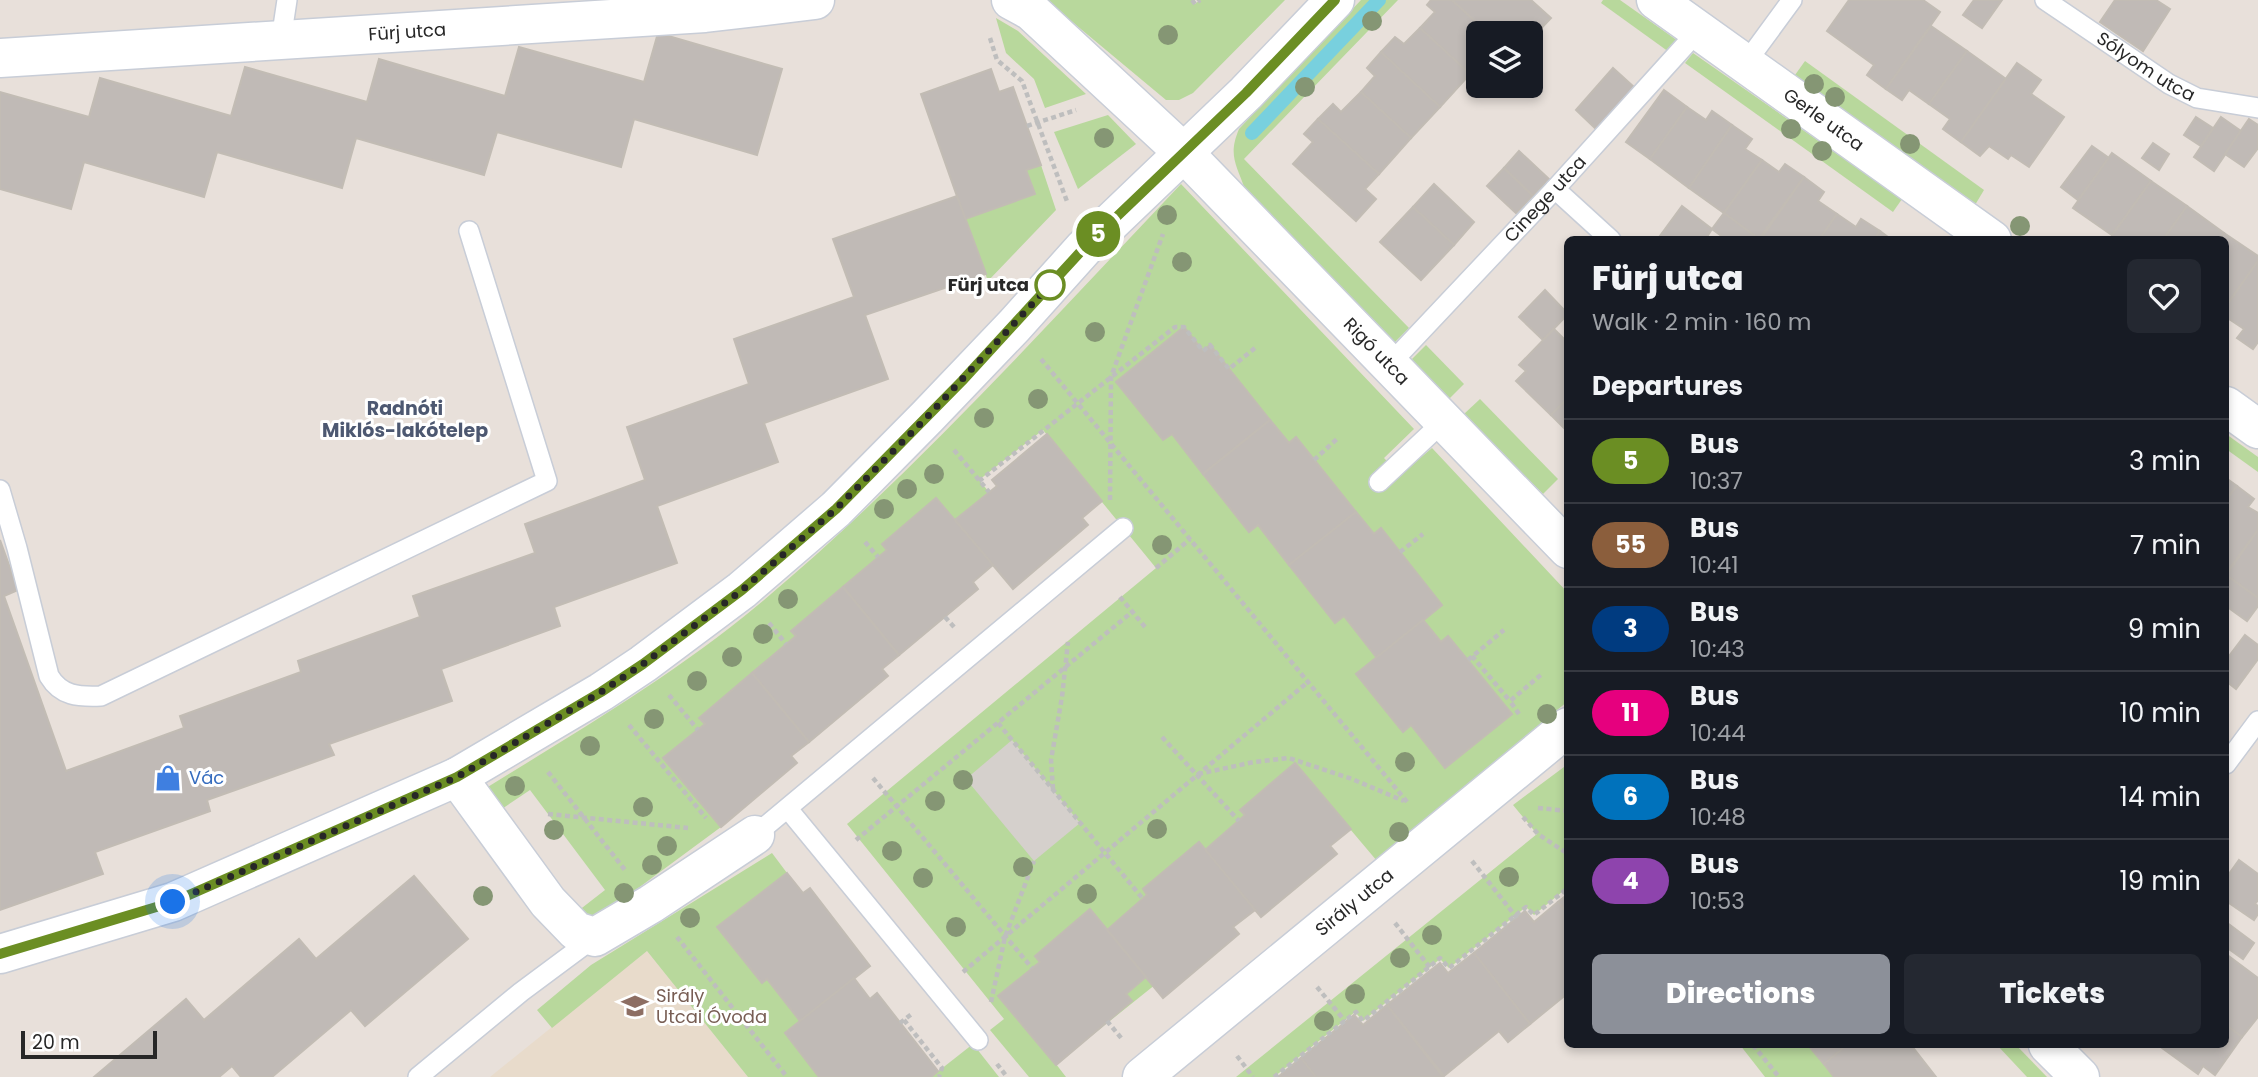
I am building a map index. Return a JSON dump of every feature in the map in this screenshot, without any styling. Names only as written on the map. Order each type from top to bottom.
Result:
[{"type":"street","name":"Fürj utca","points":[[0,58],[705,13],[815,0]]},
{"type":"street","points":[[1011,0],[1031,11],[1184,153]]},
{"type":"street","points":[[0,954],[173,902],[457,777],[601,692],[643,664],[742,590],[836,509],[1014,326],[1084,248],[1246,93],[1335,0]]},
{"type":"street","name":"Gerle utca","points":[[1656,0],[1986,236]]},
{"type":"street","name":"Rigó utca","points":[[1184,153],[1564,544]]},
{"type":"street","points":[[2229,408],[2258,429]]},
{"type":"street","name":"Sirály utca","points":[[1142,1077],[1564,730]]},
{"type":"street","points":[[457,777],[548,902],[576,931],[595,937],[651,904],[735,839]]},
{"type":"street","points":[[2052,1048],[2080,1077]]},
{"type":"lane","points":[[281,40],[287,0]]},
{"type":"lane","points":[[1745,64],[1792,0]]},
{"type":"lane","name":"Sólyom utca","points":[[2045,0],[2169,84],[2197,98],[2258,108]]},
{"type":"lane","name":"Cinege utca","points":[[1390,365],[1698,31]]},
{"type":"lane","points":[[1555,189],[1607,236]]},
{"type":"lane","points":[[0,490],[49,676],[57,689],[78,697],[100,696],[547,481],[469,232]]},
{"type":"lane","points":[[1379,482],[1444,421]]},
{"type":"lane","points":[[735,839],[788,808],[1123,528]]},
{"type":"lane","points":[[2229,760],[2258,721]]},
{"type":"lane","points":[[788,808],[978,1040]]},
{"type":"lane","points":[[418,1077],[522,992],[595,937]]},
{"type":"path","points":[[1192,0],[1195,4],[1200,0]]},
{"type":"path","points":[[990,36],[997,60],[1022,81],[1084,248]]},
{"type":"path","points":[[1123,528],[1110,510],[1111,377],[1167,223]]},
{"type":"path","points":[[1014,326],[1407,802],[1440,832],[1516,917]]},
{"type":"path","points":[[979,481],[1175,327],[1184,327],[1203,351],[1210,345],[1229,369],[1255,348]]},
{"type":"path","points":[[927,417],[989,492]]},
{"type":"path","points":[[1314,460],[1338,438]]},
{"type":"path","points":[[1400,552],[1423,534]]},
{"type":"path","points":[[1156,568],[1190,540]]},
{"type":"path","points":[[1120,597],[1144,626]]},
{"type":"path","points":[[831,861],[1132,612]]},
{"type":"path","points":[[1504,630],[1470,658],[1510,701]]},
{"type":"path","points":[[1053,790],[1051,760],[1068,642]]},
{"type":"path","points":[[939,992],[1308,682]]},
{"type":"path","points":[[601,692],[735,839]]},
{"type":"path","points":[[998,723],[1143,899]]},
{"type":"path","points":[[1162,737],[1239,821]]},
{"type":"path","points":[[521,739],[787,1077]]},
{"type":"path","points":[[853,754],[1032,968]]},
{"type":"path","points":[[1197,774],[1289,758],[1352,779],[1407,802]]},
{"type":"path","points":[[1496,785],[1538,834],[1564,851]]},
{"type":"path","points":[[548,814],[735,839]]},
{"type":"path","points":[[991,1002],[1005,937],[1034,861]]},
{"type":"path","points":[[1368,890],[1430,968]]},
{"type":"path","points":[[1274,1077],[1356,1012],[1363,1021],[1440,958],[1449,968],[1526,907],[1534,915],[1564,891]]},
{"type":"path","points":[[904,1020],[942,1068],[939,1077]]},
{"type":"path","points":[[1755,1048],[1779,1077]]},
{"type":"shaded area","points":[[1012,740],[1080,823],[1034,861],[966,779]]},
{"type":"shaded area","name":"Sirály Utcai Óvoda","points":[[647,951],[748,1077],[490,1077],[604,985]]},
{"type":"green space","points":[[1046,0],[1192,0],[1195,4],[1200,0],[1285,0],[1193,93],[1179,100],[1166,100]]},
{"type":"green space","points":[[1361,0],[1398,0],[1244,159],[1409,328],[1393,344],[1245,189],[1234,153],[1239,129]]},
{"type":"green space","points":[[1603,0],[1620,0],[1678,41],[1669,52],[1601,3]]},
{"type":"green space","points":[[996,18],[1018,31],[1086,94],[1045,108],[1034,79],[1006,53]]},
{"type":"green space","points":[[1693,53],[1902,199],[1893,212],[1685,63]]},
{"type":"green space","points":[[1805,61],[1984,190],[1975,205],[1795,75]]},
{"type":"green space","points":[[1108,115],[1136,144],[1078,189],[1054,132]]},
{"type":"green space","points":[[1041,165],[1056,210],[988,281],[965,219],[1035,194],[1026,170]]},
{"type":"green space","points":[[1181,184],[1414,429],[1384,458],[1400,475],[1432,448],[1564,589],[1564,704],[1377,861],[1350,829],[1056,1064],[1066,1077],[1029,1077],[990,1030],[1004,1019],[847,824],[1156,568],[1043,430],[979,480],[989,492],[955,520],[936,499],[882,544],[887,550],[792,630],[796,636],[700,718],[705,724],[664,758],[721,827],[603,914],[586,917],[578,911],[605,890],[530,790],[487,819],[472,797],[654,682],[758,605],[869,506],[1027,347]]},
{"type":"green space","points":[[1426,345],[1464,384],[1447,401],[1409,362]]},
{"type":"green space","points":[[1480,399],[1558,479],[1543,494],[1464,414]]},
{"type":"green space","points":[[2229,436],[2258,457],[2258,472],[2229,451]]},
{"type":"green space","points":[[1564,767],[1564,890],[1534,915],[1526,907],[1449,968],[1440,959],[1363,1021],[1355,1012],[1274,1077],[1236,1077],[1537,834],[1513,805]]},
{"type":"green space","points":[[772,853],[787,873],[718,927],[762,983],[767,979],[800,1021],[785,1033],[819,1077],[748,1077],[647,951],[552,1028],[537,1010],[591,965]]},
{"type":"green space","points":[[973,1044],[999,1077],[931,1077]]},
{"type":"green space","points":[[1742,1048],[1810,1048],[1834,1077],[1765,1077]]},
{"type":"green space","points":[[2000,1048],[2019,1048],[2047,1077],[2027,1077]]},
{"type":"building","points":[[1431,0],[1452,0],[1475,21],[1466,21],[1466,70],[1420,28],[1435,12],[1427,5]]},
{"type":"building","points":[[1452,0],[1531,0],[1551,18],[1543,26],[1543,21],[1475,21]]},
{"type":"building","points":[[1849,0],[1923,0],[1940,12],[1886,89],[1867,75],[1874,65],[1827,31]]},
{"type":"building","points":[[1974,0],[2002,0],[1982,28],[1963,15]]},
{"type":"building","points":[[2115,0],[2156,0],[2170,9],[2143,51],[2100,22]]},
{"type":"building","points":[[1931,26],[1967,51],[1929,104],[1909,90],[1902,100],[1886,89]]},
{"type":"building","points":[[1420,28],[1466,70],[1466,78],[1440,107],[1381,52],[1395,37],[1404,44]]},
{"type":"building","points":[[658,33],[782,69],[757,155],[634,119],[621,167],[497,132],[484,175],[356,138],[342,188],[217,152],[204,197],[84,162],[71,209],[0,189],[0,92],[89,117],[100,78],[231,116],[245,67],[367,102],[379,59],[505,96],[519,47],[644,82]]},
{"type":"building","points":[[1967,51],[2006,79],[1961,142],[1943,129],[1950,119],[1929,104]]},
{"type":"building","points":[[1381,52],[1440,107],[1411,138],[1361,92],[1375,76],[1367,68]]},
{"type":"building","points":[[2017,63],[2041,80],[2031,94],[2064,117],[2029,167],[2011,155],[2008,159],[1989,146],[1980,156],[1961,142]]},
{"type":"building","points":[[1613,68],[1634,87],[1596,129],[1576,110]]},
{"type":"building","points":[[991,69],[999,92],[1013,87],[1041,165],[1026,170],[1035,194],[965,219],[921,94]]},
{"type":"building","points":[[1664,90],[1687,107],[1650,159],[1626,142]]},
{"type":"building","points":[[1361,92],[1411,138],[1379,174],[1318,119],[1333,104],[1341,112]]},
{"type":"building","points":[[1687,107],[1706,120],[1712,111],[1732,125],[1689,188],[1650,159]]},
{"type":"building","points":[[2196,117],[2213,128],[2201,146],[2184,135]]},
{"type":"building","points":[[2221,117],[2241,131],[2214,171],[2194,157]]},
{"type":"building","points":[[1318,119],[1379,174],[1365,189],[1376,199],[1356,221],[1293,164],[1313,142],[1304,134]]},
{"type":"building","points":[[2249,119],[2258,125],[2258,148],[2244,167],[2225,154]]},
{"type":"building","points":[[1732,125],[1752,139],[1745,149],[1762,160],[1724,213],[1689,188]]},
{"type":"building","points":[[2153,143],[2169,154],[2159,170],[2142,158]]},
{"type":"building","points":[[2092,146],[2109,158],[2078,200],[2061,187]]},
{"type":"building","points":[[1519,151],[1549,179],[1533,196],[1504,168]]},
{"type":"building","points":[[2112,153],[2151,181],[2112,235],[2073,208]]},
{"type":"building","points":[[1762,160],[1779,172],[1785,164],[1804,177],[1761,236],[1755,236],[1724,213]]},
{"type":"building","points":[[1504,168],[1533,196],[1516,213],[1487,186]]},
{"type":"building","points":[[1804,177],[1824,192],[1818,201],[1837,214],[1822,236],[1763,236]]},
{"type":"building","points":[[2151,181],[2187,206],[2166,236],[2112,236]]},
{"type":"building","points":[[1434,184],[1474,222],[1454,245],[1413,207]]},
{"type":"building","points":[[957,196],[986,274],[865,315],[888,379],[764,423],[778,462],[657,506],[677,563],[554,607],[560,626],[441,669],[452,701],[329,744],[334,755],[207,800],[210,811],[95,852],[103,874],[0,910],[0,540],[18,590],[4,596],[66,771],[184,728],[180,716],[301,672],[298,661],[420,617],[413,596],[535,553],[525,524],[645,480],[627,427],[749,384],[734,339],[854,297],[833,239]]},
{"type":"building","points":[[1682,206],[1712,229],[1708,236],[1660,236]]},
{"type":"building","points":[[2187,206],[2224,233],[2222,236],[2166,236]]},
{"type":"building","points":[[1413,207],[1454,245],[1421,280],[1380,242]]},
{"type":"building","points":[[1724,213],[1755,236],[1722,236],[1712,229]]},
{"type":"building","points":[[1837,214],[1856,227],[1861,219],[1880,231],[1877,236],[1822,236]]},
{"type":"building","points":[[2229,236],[2258,256],[2258,261],[2229,302]]},
{"type":"building","points":[[2258,261],[2258,342],[2253,349],[2237,338],[2244,329],[2229,319],[2229,302]]},
{"type":"building","points":[[1545,290],[1564,310],[1564,318],[1543,340],[1519,317]]},
{"type":"building","points":[[1184,327],[1203,351],[1210,345],[1270,420],[1203,474],[1172,434],[1163,440],[1116,382]]},
{"type":"building","points":[[1554,329],[1564,339],[1564,402],[1551,415],[1516,381],[1526,371],[1519,365]]},
{"type":"building","points":[[1564,402],[1564,428],[1551,415]]},
{"type":"building","points":[[1270,420],[1289,443],[1296,437],[1356,512],[1289,565],[1258,525],[1249,532],[1203,474]]},
{"type":"building","points":[[1047,434],[1102,501],[1082,518],[1088,525],[1013,589],[955,520],[997,486],[992,480]]},
{"type":"building","points":[[2229,480],[2237,486],[2229,496]]},
{"type":"building","points":[[2237,486],[2254,499],[2248,507],[2258,513],[2258,530],[2229,569],[2229,496]]},
{"type":"building","points":[[936,498],[993,565],[973,582],[978,589],[899,655],[843,587],[887,550],[882,544]]},
{"type":"building","points":[[1356,512],[1374,534],[1381,528],[1442,605],[1377,658],[1344,616],[1335,623],[1289,565]]},
{"type":"building","points":[[2258,530],[2258,598],[2229,577],[2229,571]]},
{"type":"building","points":[[2229,577],[2258,598],[2258,606],[2247,621],[2229,608]]},
{"type":"building","points":[[843,587],[899,655],[882,669],[888,676],[809,742],[752,673],[796,636],[791,631]]},
{"type":"building","points":[[1423,620],[1441,642],[1448,636],[1512,714],[1445,768],[1411,725],[1403,732],[1356,674]]},
{"type":"building","points":[[2245,635],[2258,645],[2258,659],[2236,689],[2229,683],[2229,656]]},
{"type":"building","points":[[752,673],[809,742],[791,756],[797,763],[721,827],[663,758],[705,724],[699,718]]},
{"type":"building","points":[[1295,763],[1351,829],[1330,846],[1337,854],[1261,917],[1205,850],[1245,815],[1240,810]]},
{"type":"building","points":[[1199,842],[1255,910],[1233,927],[1239,934],[1163,998],[1107,930],[1147,895],[1143,889]]},
{"type":"building","points":[[2239,860],[2258,874],[2258,900],[2255,904],[2258,906],[2258,914],[2254,920],[2229,903],[2229,874]]},
{"type":"building","points":[[787,873],[803,893],[810,888],[870,966],[800,1021],[767,979],[762,983],[717,927]]},
{"type":"building","points":[[414,876],[468,939],[365,1026],[351,1010],[272,1077],[241,1077],[232,1066],[219,1077],[94,1077],[186,999],[204,1020],[299,939],[316,959]]},
{"type":"building","points":[[1564,897],[1564,909],[1558,902]]},
{"type":"building","points":[[1558,902],[1564,909],[1564,996],[1530,1024],[1474,953],[1525,911],[1534,922]]},
{"type":"building","points":[[1090,909],[1146,977],[1126,994],[1132,1001],[1056,1065],[998,996],[1040,962],[1035,956]]},
{"type":"building","points":[[2229,924],[2254,943],[2243,959],[2229,949]]},
{"type":"building","points":[[1474,953],[1530,1024],[1508,1042],[1499,1031],[1444,1076],[1387,1005],[1440,963],[1448,973]]},
{"type":"building","points":[[2229,956],[2258,978],[2258,1017],[2242,1037],[2229,1027]]},
{"type":"building","points":[[854,978],[870,999],[877,993],[938,1071],[931,1077],[819,1077],[785,1033]]},
{"type":"building","points":[[1387,1005],[1443,1077],[1316,1077],[1301,1058],[1354,1015],[1363,1025]]},
{"type":"building","points":[[2229,1027],[2242,1037],[2215,1075],[2203,1066],[2198,1074],[2162,1048],[2229,1048]]},
{"type":"building","points":[[1811,1048],[1843,1048],[1824,1064]]},
{"type":"building","points":[[1843,1048],[1913,1048],[1936,1077],[1834,1077],[1824,1064]]},
{"type":"building","points":[[1301,1058],[1316,1077],[1278,1077]]},
{"type":"waterway","points":[[1252,133],[1379,0]]},
{"type":"bus line","name":"5","points":[[0,954],[173,902],[457,777],[601,692],[643,664],[742,590],[836,509],[962,381],[1084,248],[1246,93],[1335,0]]},
{"type":"place","name":"Fürj utca","points":[[1050,285]]},
{"type":"place","name":"Vác","points":[[168,778]]},
{"type":"place","name":"Sirály Utcai Óvoda","points":[[635,1006]]},
{"type":"district","name":"Radnóti Miklós-lakótelep","points":[[405,419]]},
{"type":"route","points":[[173,902],[457,777],[601,692],[643,664],[742,590],[836,509],[1014,326],[1050,285]]}]
